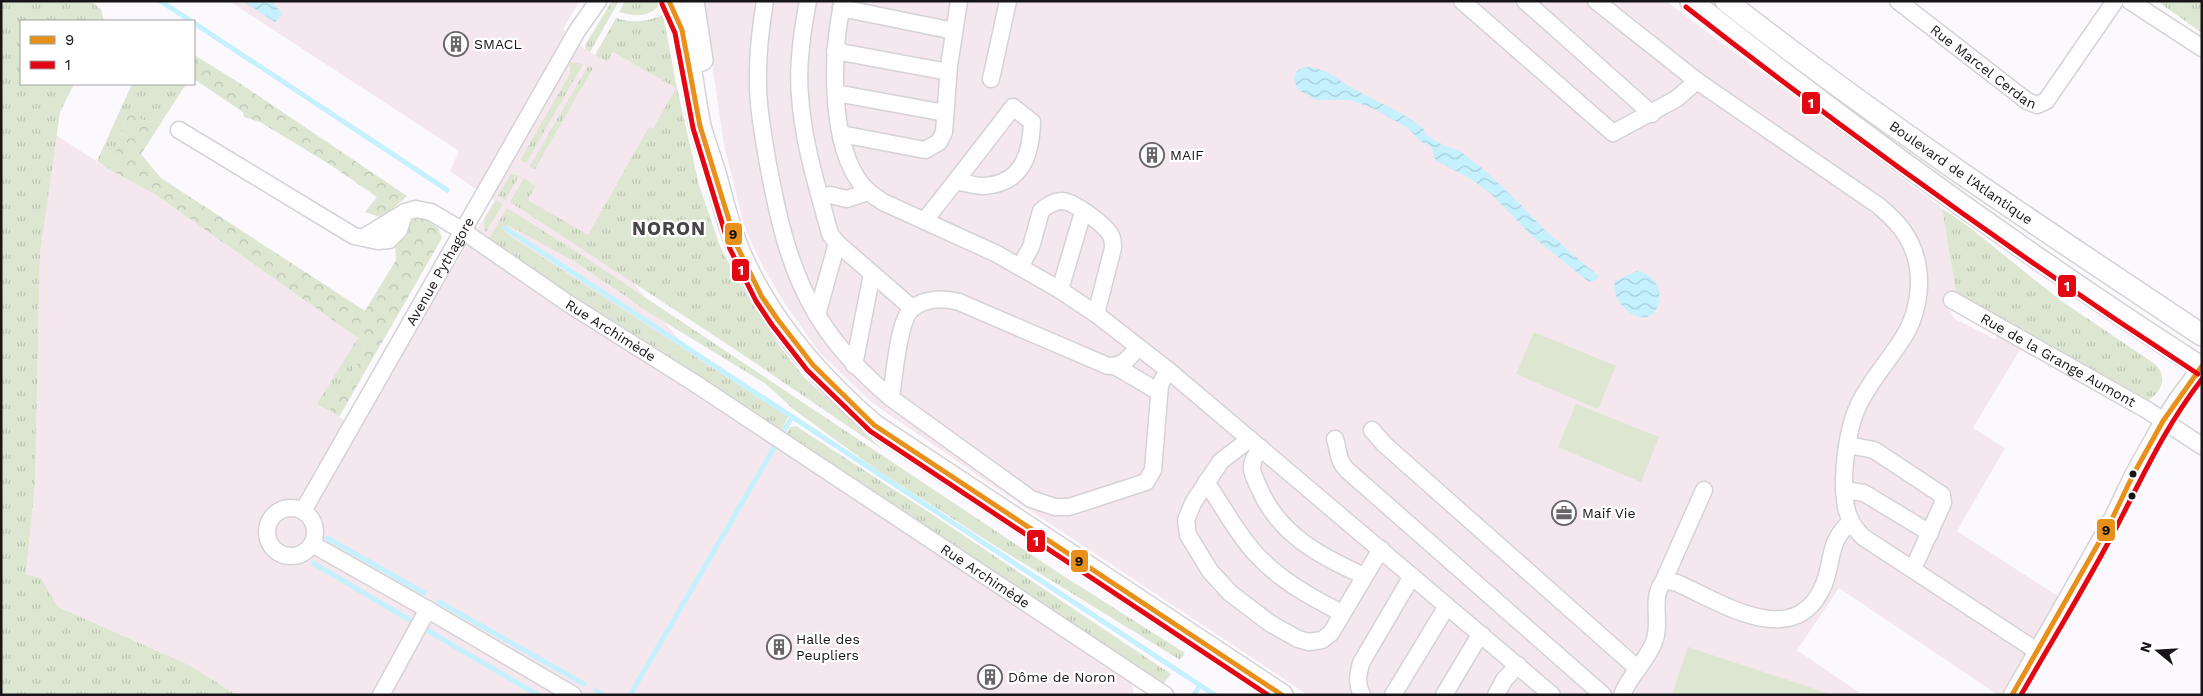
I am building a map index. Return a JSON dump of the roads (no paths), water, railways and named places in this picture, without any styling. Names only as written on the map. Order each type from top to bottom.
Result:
[{"type":"main road","points":[[669,1],[684,36],[701,127],[737,247],[754,281],[808,360],[850,404],[901,443],[1282,695]]},
{"type":"main road","points":[[693,1],[713,129],[717,182]]},
{"type":"main road","name":"Boulevard de l'Atlantique","points":[[1691,1],[1964,207],[2035,258],[2201,367]]},
{"type":"main road","name":"Boulevard de l'Atlantique","points":[[1726,1],[1838,85],[1957,170],[2202,335]]},
{"type":"street","name":"Avenue Pythagore","points":[[577,30],[588,1]]},
{"type":"street","name":"Avenue Pythagore","points":[[304,511],[577,30],[598,1]]},
{"type":"street","points":[[764,1],[758,74],[766,152],[776,204],[791,260],[800,285],[834,341],[854,365],[890,398],[1031,499],[1055,507],[1069,507],[1146,482],[1151,477],[1159,392],[1162,378],[1168,370]]},
{"type":"street","points":[[808,1],[802,42],[800,95],[803,124],[830,234],[837,243],[912,308]]},
{"type":"street","points":[[841,134],[914,148],[929,149],[942,137],[948,72],[959,1]]},
{"type":"street","points":[[991,79],[1008,1]]},
{"type":"street","points":[[1462,1],[1613,133],[1652,114],[1676,99],[1697,81]]},
{"type":"street","points":[[1524,1],[1652,114]]},
{"type":"street","points":[[1596,1],[1697,81],[1879,206],[1895,220],[1907,237],[1918,271],[1920,292],[1909,328],[1873,379],[1858,406],[1848,445],[1844,490],[1844,500],[1850,522],[1863,537],[2037,651]]},
{"type":"street","name":"Rue Marcel Cerdan","points":[[1898,1],[2028,101],[2037,105],[2046,101],[2115,1]]},
{"type":"street","points":[[2130,1],[2202,48]]},
{"type":"street","points":[[954,31],[842,5],[835,51],[836,93],[841,134],[856,177],[868,192],[883,202],[925,220],[1020,267],[1096,314],[1168,370],[1550,694]]},
{"type":"street","points":[[835,51],[948,72]]},
{"type":"street","points":[[836,93],[945,114]]},
{"type":"street","points":[[925,220],[1013,107],[1032,122],[1031,145],[1022,167],[1007,180],[983,186],[956,181]]},
{"type":"street","name":"Rue Archimède","points":[[179,130],[350,234],[378,241],[390,240],[398,230],[405,212],[416,209],[423,209],[463,231],[570,304],[806,457],[1165,695]]},
{"type":"street","points":[[820,196],[830,195],[847,199],[868,192]]},
{"type":"street","points":[[1020,267],[1031,247],[1039,216],[1045,207],[1057,201],[1070,202],[1107,230],[1114,241],[1096,314]]},
{"type":"street","points":[[1060,290],[1083,212]]},
{"type":"street","points":[[817,315],[837,243]]},
{"type":"street","points":[[854,365],[872,274]]},
{"type":"street","points":[[890,398],[902,327],[912,308],[936,300],[958,302],[1095,361],[1115,366],[1159,392]]},
{"type":"street","name":"Rue de la Grange Aumont","points":[[1952,300],[2147,410],[2202,446]]},
{"type":"street","points":[[1115,366],[1123,363],[1138,347]]},
{"type":"street","points":[[2012,695],[2110,523],[2133,475],[2164,421],[2201,367]]},
{"type":"street","points":[[1372,430],[1391,450],[1638,669]]},
{"type":"street","points":[[1335,439],[1341,464],[1347,470],[1603,695]]},
{"type":"street","points":[[1255,444],[1221,461],[1206,482],[1189,512],[1186,528],[1188,535],[1210,571],[1230,593],[1271,624],[1298,640],[1309,642],[1322,640],[1331,633],[1381,549]]},
{"type":"street","points":[[1255,444],[1251,471],[1266,504],[1276,518],[1291,534],[1311,549],[1364,576]]},
{"type":"street","points":[[1848,445],[1874,450],[1942,495],[1943,502],[1913,569]]},
{"type":"street","points":[[1206,482],[1253,551],[1270,569],[1290,584],[1342,613]]},
{"type":"street","points":[[1622,695],[1654,643],[1658,630],[1657,595],[1704,490]]},
{"type":"street","points":[[1844,490],[1864,493],[1930,533]]},
{"type":"street","points":[[296,508],[304,511],[313,522],[315,528],[312,544],[302,554],[288,556],[274,550],[267,536],[269,521],[281,510],[296,508]]},
{"type":"street","points":[[1663,582],[1677,583],[1763,620],[1788,619],[1801,613],[1818,595],[1824,583],[1831,549],[1842,529],[1850,522]]},
{"type":"street","points":[[312,544],[428,609],[573,695]]},
{"type":"street","points":[[1362,695],[1358,687],[1357,676],[1361,663],[1412,576]]},
{"type":"street","points":[[1393,695],[1447,606]]},
{"type":"street","points":[[381,695],[428,609]]},
{"type":"street","points":[[1444,695],[1475,643],[1482,635]]},
{"type":"street","points":[[1496,695],[1504,680],[1518,665]]},
{"type":"water","points":[[243,1],[272,1],[282,14],[275,22]]},
{"type":"water","points":[[1304,67],[1325,71],[1408,118],[1424,129],[1425,134],[1446,147],[1455,149],[1468,157],[1511,195],[1544,229],[1599,276],[1596,280],[1589,282],[1532,236],[1491,194],[1471,179],[1435,160],[1432,148],[1419,140],[1408,128],[1372,108],[1350,100],[1316,100],[1297,89],[1294,77],[1297,71]]},
{"type":"water","points":[[1637,271],[1649,276],[1656,284],[1659,294],[1658,304],[1654,313],[1646,317],[1636,316],[1624,308],[1617,298],[1614,289],[1615,281]]},
{"type":"waterway","points":[[160,1],[189,20]]},
{"type":"waterway","points":[[195,24],[447,190]]},
{"type":"waterway","points":[[505,228],[1215,695]]},
{"type":"waterway","points":[[630,695],[792,417]]},
{"type":"waterway","points":[[327,538],[424,593]]},
{"type":"waterway","points":[[313,563],[413,622]]},
{"type":"waterway","points":[[439,602],[584,684]]},
{"type":"waterway","points":[[423,628],[538,695]]},
{"type":"waterway","points":[[1194,695],[1200,685]]},
{"type":"waterway","points":[[596,691],[603,695]]},
{"type":"place","name":"SMACL","points":[[456,44]]},
{"type":"place","name":"MAIF","points":[[1152,155]]},
{"type":"place","name":"Maif Vie","points":[[1564,513]]},
{"type":"place","name":"Halle des Peupliers","points":[[779,647]]},
{"type":"place","name":"Dôme de Noron","points":[[990,677]]},
{"type":"district","name":"NORON","points":[[669,228]]}]
